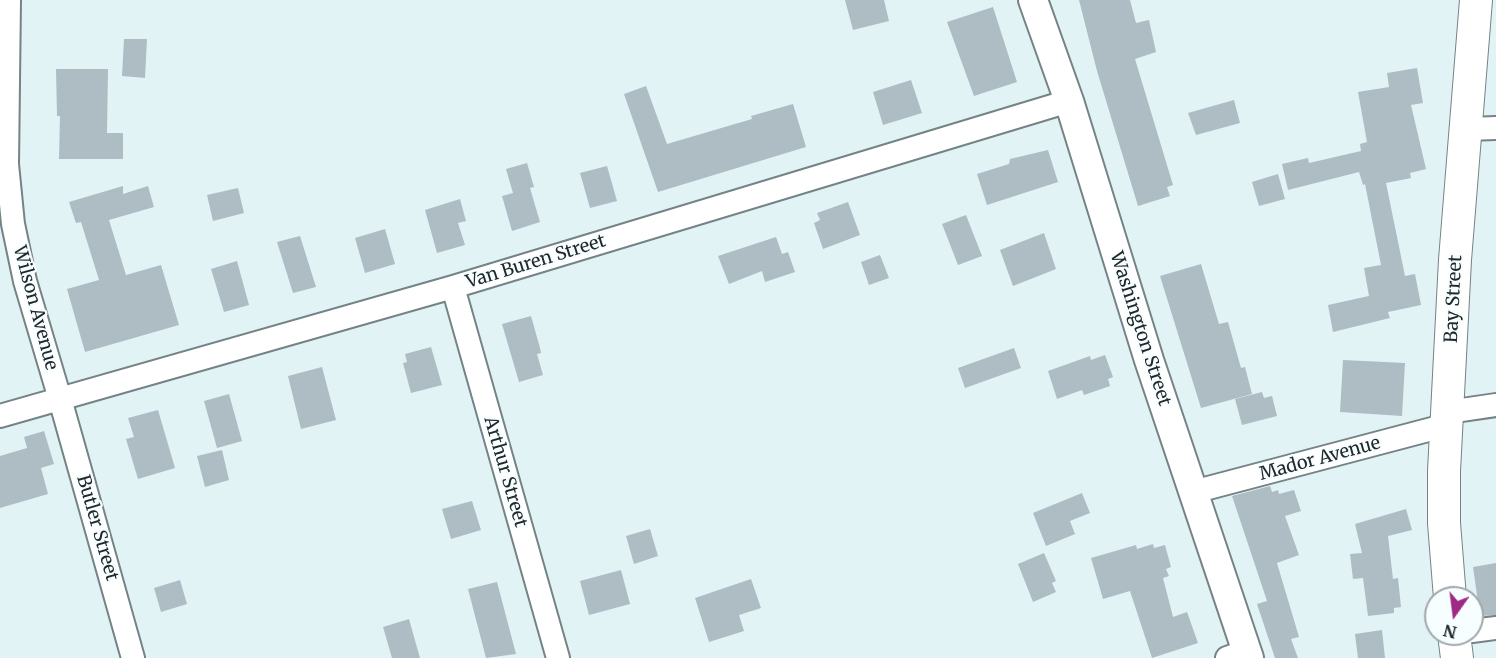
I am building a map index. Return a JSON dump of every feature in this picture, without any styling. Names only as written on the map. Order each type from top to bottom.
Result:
[{"type":"main road","name":"Bay Street","points":[[1449,586],[1444,523],[1455,260],[1482,128],[1476,0]]},
{"type":"street","name":"Wilson Avenue","points":[[9,0],[6,111],[9,195],[25,282],[60,399]]},
{"type":"street","name":"Washington Street","points":[[1033,0],[1070,101],[1193,492],[1241,656]]},
{"type":"street","name":"Van Buren Street","points":[[0,416],[453,286],[1070,101]]},
{"type":"street","name":"Arthur Street","points":[[453,286],[558,658]]},
{"type":"street","name":"Butler Street","points":[[60,399],[133,658]]},
{"type":"street","name":"Mador Avenue","points":[[1193,492],[1496,405]]},
{"type":"building","points":[[845,0],[884,0],[889,21],[853,30]]},
{"type":"building","points":[[1079,0],[1130,0],[1136,23],[1149,20],[1156,52],[1135,59],[1173,185],[1167,187],[1170,196],[1138,206],[1097,71]]},
{"type":"building","points":[[993,7],[1017,82],[974,96],[947,22]]},
{"type":"building","points":[[124,39],[147,39],[145,78],[122,76]]},
{"type":"building","points":[[1417,68],[1423,103],[1411,105],[1426,169],[1410,173],[1411,178],[1386,183],[1405,276],[1415,274],[1421,305],[1388,312],[1390,318],[1333,332],[1328,305],[1369,296],[1364,268],[1381,265],[1365,184],[1363,185],[1359,172],[1288,190],[1282,164],[1308,158],[1309,163],[1361,151],[1360,144],[1367,142],[1358,92],[1389,87],[1387,73]]},
{"type":"building","points":[[56,69],[108,69],[107,133],[123,133],[123,159],[59,159],[60,116],[57,116]]},
{"type":"building","points":[[911,80],[922,113],[883,125],[873,92]]},
{"type":"building","points":[[646,86],[667,144],[752,119],[751,116],[793,104],[806,147],[658,192],[624,94]]},
{"type":"building","points":[[1234,100],[1240,123],[1196,135],[1188,113]]},
{"type":"building","points":[[1048,150],[1058,182],[987,205],[977,174],[1009,164],[1010,159]]},
{"type":"building","points":[[527,163],[534,187],[530,188],[540,222],[512,231],[502,196],[513,193],[506,169]]},
{"type":"building","points":[[607,166],[617,201],[590,208],[580,173]]},
{"type":"building","points":[[1278,174],[1285,199],[1259,206],[1252,182]]},
{"type":"building","points":[[123,186],[123,194],[148,186],[154,207],[109,220],[126,275],[161,265],[179,325],[85,352],[67,289],[99,280],[81,222],[76,223],[69,202]]},
{"type":"building","points":[[238,188],[244,213],[213,221],[207,195]]},
{"type":"building","points":[[460,199],[466,221],[458,223],[465,245],[437,253],[425,210]]},
{"type":"building","points":[[848,202],[860,235],[823,249],[814,223],[820,220],[817,213]]},
{"type":"building","points":[[966,215],[982,256],[958,265],[942,224]]},
{"type":"building","points":[[385,229],[395,264],[365,273],[355,238]]},
{"type":"building","points":[[1044,233],[1056,269],[1013,286],[1000,250]]},
{"type":"building","points":[[300,236],[316,287],[293,293],[277,242]]},
{"type":"building","points":[[776,237],[782,254],[788,252],[795,272],[765,282],[762,271],[729,284],[718,256]]},
{"type":"building","points":[[880,255],[889,278],[869,285],[861,262]]},
{"type":"building","points":[[237,261],[249,305],[224,312],[211,269]]},
{"type":"building","points":[[1201,264],[1219,324],[1228,322],[1241,368],[1245,367],[1252,394],[1201,408],[1160,276]]},
{"type":"building","points":[[531,316],[540,348],[541,353],[537,354],[543,375],[519,382],[502,324]]},
{"type":"building","points":[[431,347],[442,385],[411,393],[403,363],[407,362],[405,354]]},
{"type":"building","points":[[1014,348],[1021,368],[965,388],[958,368]]},
{"type":"building","points":[[1105,355],[1113,377],[1108,379],[1110,386],[1084,395],[1082,390],[1057,399],[1048,371],[1090,356],[1091,360]]},
{"type":"building","points":[[1343,360],[1405,363],[1402,416],[1340,412]]},
{"type":"building","points":[[322,367],[336,420],[301,429],[288,376]]},
{"type":"building","points":[[1262,392],[1264,398],[1272,396],[1277,416],[1242,425],[1235,399]]},
{"type":"building","points":[[229,394],[242,441],[217,448],[204,401]]},
{"type":"building","points":[[158,410],[175,468],[138,479],[126,439],[134,437],[128,418]]},
{"type":"building","points":[[44,431],[54,464],[41,468],[48,494],[0,508],[0,456],[27,448],[24,437]]},
{"type":"building","points":[[222,450],[229,480],[205,487],[197,456]]},
{"type":"building","points":[[1270,486],[1272,492],[1278,490],[1279,494],[1294,490],[1301,511],[1285,516],[1299,555],[1277,563],[1299,637],[1291,639],[1298,658],[1275,658],[1257,604],[1267,601],[1232,496]]},
{"type":"building","points":[[1082,493],[1090,513],[1070,521],[1075,534],[1046,546],[1033,513]]},
{"type":"building","points":[[472,501],[481,530],[451,539],[442,509]]},
{"type":"building","points":[[1406,509],[1412,530],[1388,536],[1393,579],[1398,578],[1401,607],[1394,608],[1394,613],[1368,616],[1363,578],[1353,579],[1350,554],[1362,553],[1355,524]]},
{"type":"building","points":[[650,529],[658,556],[634,564],[626,536]]},
{"type":"building","points":[[1153,544],[1154,548],[1165,545],[1171,567],[1166,569],[1169,576],[1163,578],[1173,617],[1187,612],[1198,643],[1152,658],[1130,591],[1103,599],[1091,558],[1136,545],[1137,549]]},
{"type":"building","points":[[1044,553],[1056,581],[1052,583],[1056,592],[1033,602],[1018,564]]},
{"type":"building","points":[[1496,563],[1496,615],[1484,616],[1484,586],[1476,586],[1473,567]]},
{"type":"building","points":[[621,570],[630,604],[589,615],[580,581]]},
{"type":"building","points":[[751,579],[761,608],[739,615],[744,631],[709,642],[695,598]]},
{"type":"building","points":[[180,580],[187,604],[161,612],[154,588]]},
{"type":"building","points":[[497,582],[516,654],[486,658],[468,589]]},
{"type":"building","points":[[409,619],[420,658],[392,658],[383,627]]},
{"type":"building","points":[[1382,630],[1385,658],[1358,658],[1355,634]]}]
